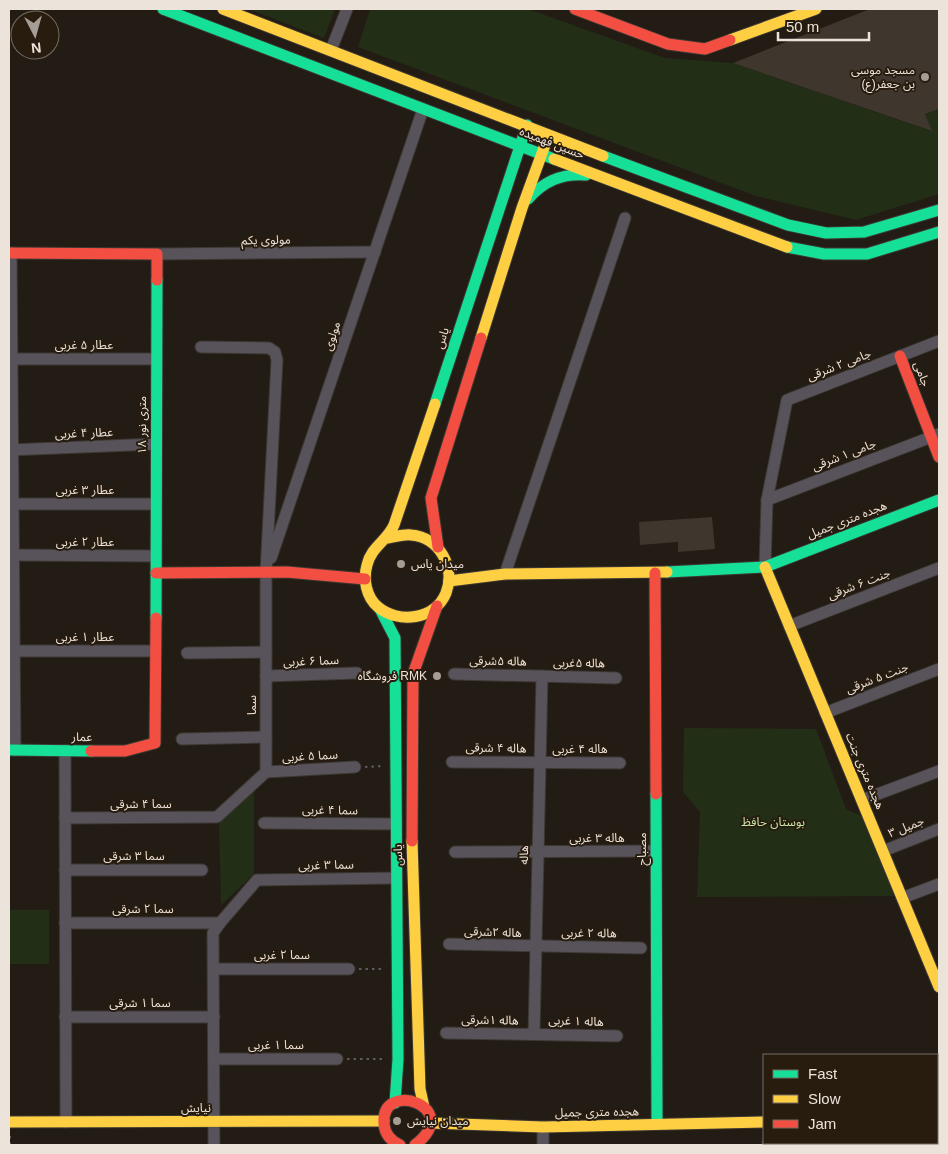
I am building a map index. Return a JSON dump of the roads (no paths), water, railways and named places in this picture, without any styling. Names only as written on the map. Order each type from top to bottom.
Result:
[{"type":"street","name":"حسین فهمیده","points":[[163,9],[782,246],[824,254],[867,254],[939,232]]},
{"type":"street","name":"حسین فهمیده","points":[[223,9],[527,125],[548,135],[788,225],[826,233],[864,232],[939,210]]},
{"type":"street","points":[[331,50],[347,9]]},
{"type":"street","points":[[575,9],[668,44],[704,49],[816,9]]},
{"type":"street","name":"مولوی","points":[[266,572],[423,108]]},
{"type":"street","name":"یاس","points":[[388,538],[399,512],[527,125]]},
{"type":"street","points":[[482,131],[498,142],[504,151],[509,170],[508,181]]},
{"type":"street","points":[[438,547],[431,498],[522,208],[548,135]]},
{"type":"street","points":[[522,208],[536,188],[553,178],[576,173],[599,176]]},
{"type":"street","points":[[505,574],[625,218]]},
{"type":"street","name":"مولوی یکم","points":[[157,254],[374,252]]},
{"type":"street","points":[[12,750],[10,253],[157,254]]},
{"type":"street","name":"۱۸ متری نور","points":[[155,743],[157,254]]},
{"type":"street","name":"جامی ۲ شرقی","points":[[767,500],[787,400],[939,342]]},
{"type":"street","name":"سما","points":[[201,347],[270,348],[275,352],[278,360],[266,572],[266,772]]},
{"type":"street","name":"جامی","points":[[900,356],[935,435],[939,457]]},
{"type":"street","name":"عطار ۵ غربی","points":[[10,359],[156,359]]},
{"type":"street","name":"جامی ۱ شرقی","points":[[767,500],[935,435]]},
{"type":"street","name":"عطار ۴ غربی","points":[[11,450],[156,444]]},
{"type":"street","points":[[449,581],[505,574],[655,573],[764,567],[767,500]]},
{"type":"street","name":"هجده متری جمیل","points":[[764,567],[939,500]]},
{"type":"street","name":"عطار ۳ غربی","points":[[11,504],[156,504]]},
{"type":"street","points":[[401,534],[415,534],[428,538],[438,547],[445,557],[449,569],[449,581],[445,595],[437,606],[419,616],[412,617],[399,617],[380,609],[369,595],[364,579],[367,562],[375,548],[388,538],[401,534]]},
{"type":"street","name":"عطار ۲ غربی","points":[[11,555],[156,556]]},
{"type":"street","name":"هجده متری جنت","points":[[764,567],[939,984]]},
{"type":"street","name":"جنت ۶ شرقی","points":[[789,626],[939,568]]},
{"type":"street","points":[[156,573],[266,572],[337,575],[364,579]]},
{"type":"street","name":"مصباح","points":[[655,573],[657,1124]]},
{"type":"street","name":"یاس","points":[[424,1107],[420,1089],[412,852],[413,674],[437,606]]},
{"type":"street","name":"یاس","points":[[380,609],[395,638],[398,1059],[395,1103]]},
{"type":"street","name":"عطار ۱ غربی","points":[[12,651],[155,651]]},
{"type":"street","points":[[187,653],[266,652]]},
{"type":"street","name":"جنت ۵ شرقی","points":[[825,713],[939,669]]},
{"type":"street","name":"سما ۶ غربی","points":[[266,676],[356,673]]},
{"type":"street","name":"هاله ۵شرقی","points":[[454,674],[542,676]]},
{"type":"street","name":"هاله ۵غربی","points":[[542,676],[616,678]]},
{"type":"street","name":"هاله","points":[[534,1034],[542,676]]},
{"type":"street","points":[[182,738],[266,737]]},
{"type":"street","name":"عمار","points":[[12,750],[125,751],[155,743]]},
{"type":"street","points":[[65,751],[66,1122]]},
{"type":"street","name":"هاله ۴ شرقی","points":[[452,762],[540,763]]},
{"type":"street","name":"هاله ۴ غربی","points":[[540,763],[620,763]]},
{"type":"street","name":"سما ۵ غربی","points":[[266,772],[355,768]]},
{"type":"street","points":[[862,800],[939,770]]},
{"type":"street","name":"سما ۴ شرقی","points":[[65,818],[217,817],[266,772]]},
{"type":"street","name":"سما ۴ غربی","points":[[264,823],[396,824]]},
{"type":"street","name":"جمیل ۳","points":[[883,851],[939,829]]},
{"type":"street","name":"هاله ۳ غربی","points":[[455,852],[656,851]]},
{"type":"street","name":"سما ۳ شرقی","points":[[65,870],[202,870]]},
{"type":"street","name":"سما ۳ غربی","points":[[220,922],[257,880],[396,878]]},
{"type":"street","points":[[902,898],[939,884]]},
{"type":"street","points":[[214,1145],[214,933],[220,922]]},
{"type":"street","name":"سما ۲ شرقی","points":[[65,923],[220,922]]},
{"type":"street","name":"هاله ۲شرقی","points":[[449,944],[536,947]]},
{"type":"street","name":"هاله ۲ غربی","points":[[536,947],[641,948]]},
{"type":"street","name":"سما ۲ غربی","points":[[214,969],[349,969]]},
{"type":"street","name":"سما ۱ شرقی","points":[[66,1017],[214,1017]]},
{"type":"street","name":"هاله ۱شرقی","points":[[446,1033],[534,1034]]},
{"type":"street","name":"هاله ۱ غربی","points":[[534,1034],[617,1036]]},
{"type":"street","name":"سما ۱ غربی","points":[[214,1059],[337,1059]]},
{"type":"street","points":[[400,1145],[387,1140],[384,1121],[389,1108],[395,1103],[412,1100],[424,1107],[431,1123],[426,1137],[414,1145]]},
{"type":"street","name":"نیایش","points":[[9,1122],[384,1121]]},
{"type":"street","name":"هجده متری جمیل","points":[[431,1123],[543,1127],[763,1122]]},
{"type":"street","points":[[543,1127],[543,1145]]},
{"type":"place","name":"مسجد موسی بن جعفر(ع)","points":[[925,77]]},
{"type":"place","name":"میدان یاس","points":[[401,564]]},
{"type":"place","name":"فروشگاه RMK","points":[[437,676]]},
{"type":"place","name":"میدان نیایش","points":[[397,1121]]},
{"type":"park label","name":"بوستان حافظ","points":[[773,822]]}]
